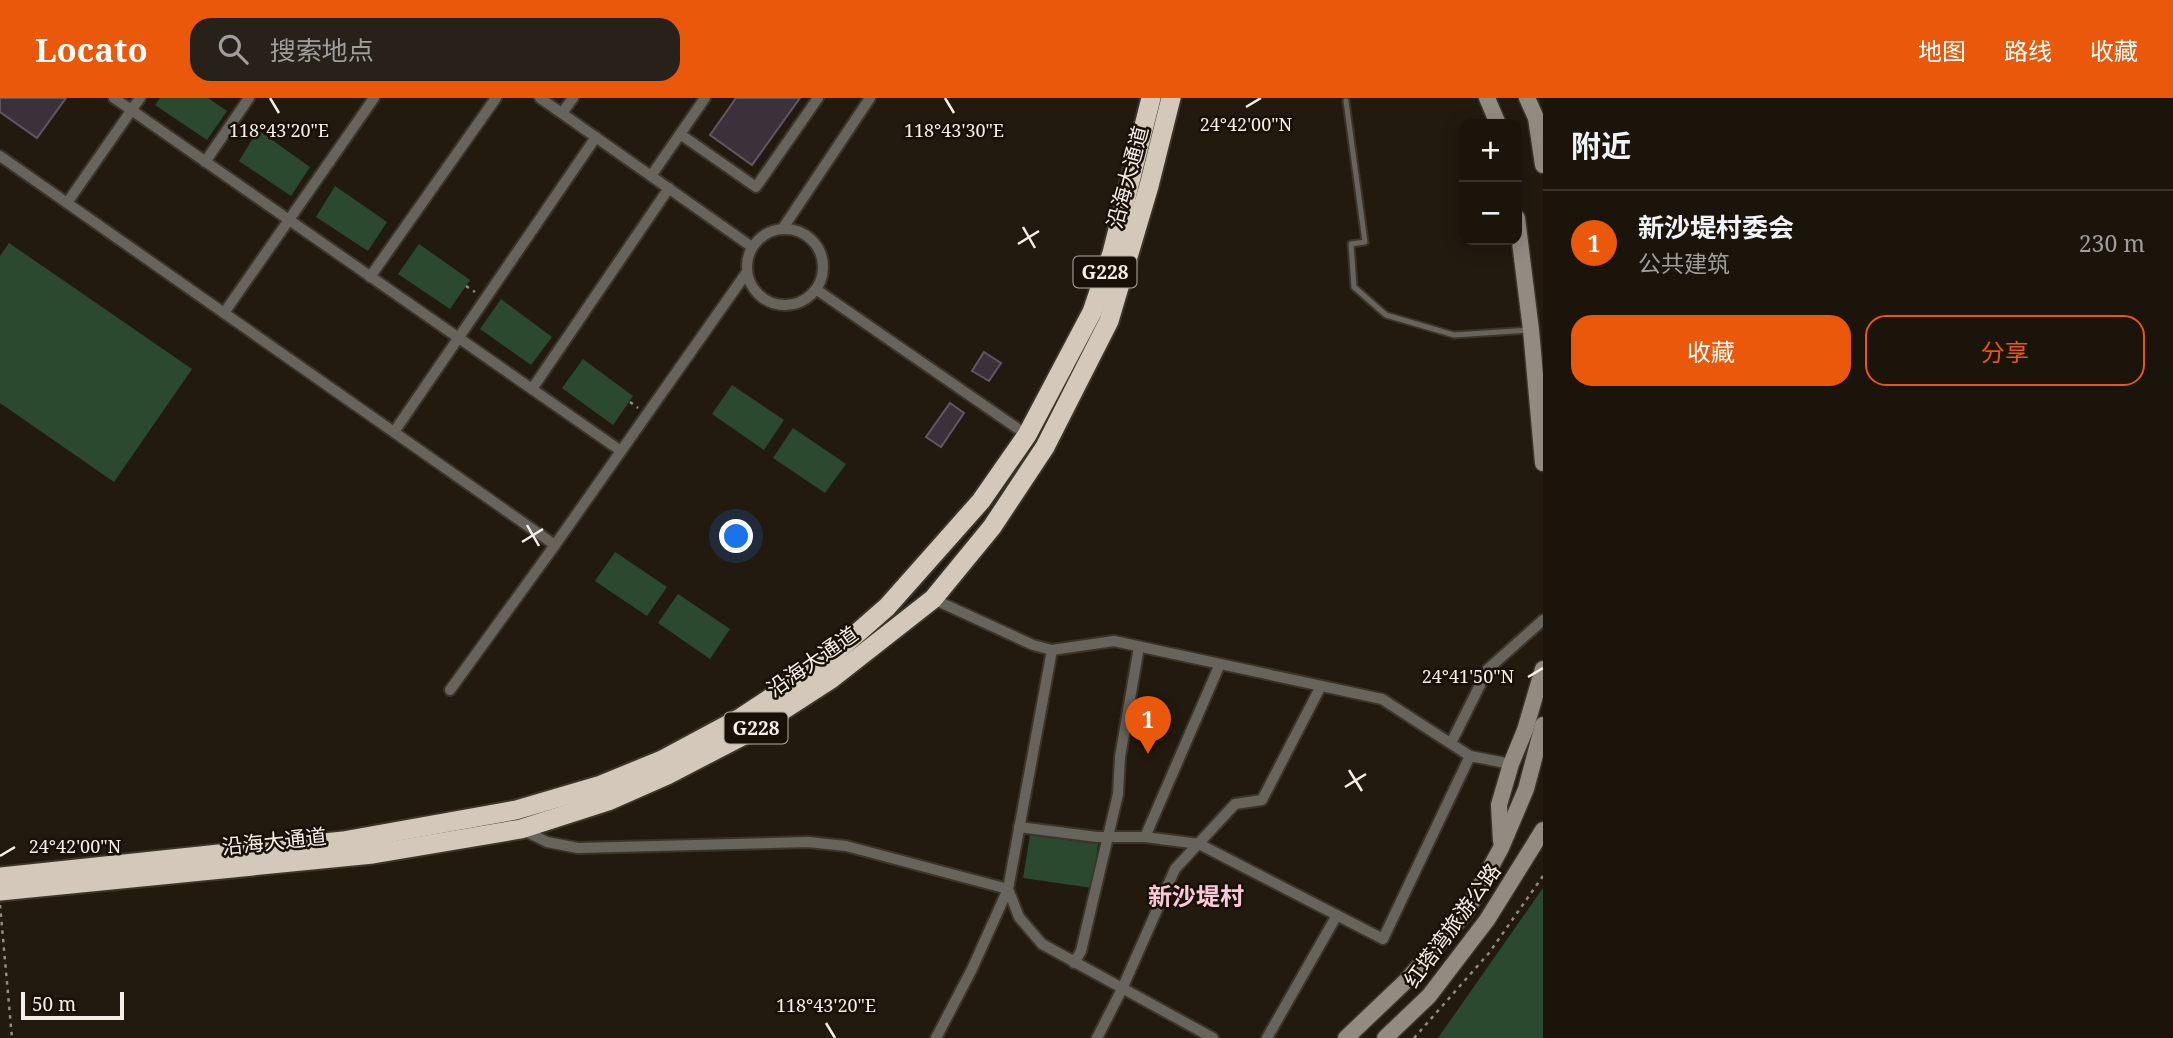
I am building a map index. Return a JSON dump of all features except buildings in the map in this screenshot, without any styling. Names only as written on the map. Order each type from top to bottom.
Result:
[{"type":"highway","name":"沿海大通道","points":[[0,891],[373,854],[521,829],[608,801],[667,775],[746,734],[831,679],[887,607],[981,501],[1027,435],[1092,312],[1112,253],[1151,98]]},
{"type":"highway","name":"沿海大通道","points":[[0,877],[343,841],[516,810],[601,785],[662,760],[742,717],[822,664],[933,599],[992,527],[1045,447],[1109,321],[1149,186],[1171,98]]},
{"type":"highway","points":[[1027,435],[1045,447]]},
{"type":"main road","points":[[1488,98],[1496,119]]},
{"type":"main road","points":[[1527,98],[1539,117],[1543,165]]},
{"type":"main road","points":[[1522,245],[1537,329],[1543,401]]},
{"type":"main road","points":[[1537,329],[1543,463]]},
{"type":"main road","points":[[1501,848],[1499,805],[1543,669]]},
{"type":"main road","points":[[1346,1038],[1407,980],[1466,912],[1501,848],[1526,789],[1543,725]]},
{"type":"main road","name":"红塔湾旅游公路","points":[[1385,1038],[1429,996],[1462,953],[1487,920],[1543,830]]},
{"type":"street","points":[[114,98],[621,451]]},
{"type":"street","points":[[67,203],[139,98]]},
{"type":"street","points":[[205,162],[249,98]]},
{"type":"street","points":[[224,313],[374,98]]},
{"type":"street","points":[[370,277],[496,98]]},
{"type":"street","points":[[540,98],[752,247]]},
{"type":"street","points":[[562,113],[573,98]]},
{"type":"street","points":[[651,176],[705,98]]},
{"type":"street","points":[[680,134],[755,187],[818,98]]},
{"type":"street","points":[[783,228],[870,98]]},
{"type":"street","points":[[394,432],[596,137]]},
{"type":"street","points":[[0,156],[555,545]]},
{"type":"street","points":[[532,389],[669,188]]},
{"type":"street","points":[[783,228],[807,235],[816,243],[822,254],[824,266],[817,290],[807,299],[782,306],[758,295],[750,284],[747,272],[747,259],[752,247],[760,237],[783,228]]},
{"type":"street","points":[[450,690],[747,272]]},
{"type":"street","points":[[817,290],[1027,435]]},
{"type":"street","points":[[933,599],[1033,645],[1052,650],[1114,641],[1382,699],[1470,756],[1511,764]]},
{"type":"street","points":[[1451,743],[1488,669],[1543,620]]},
{"type":"street","points":[[1074,963],[1081,951],[1118,794],[1120,757],[1139,647]]},
{"type":"street","points":[[936,1038],[972,969],[1008,889],[1052,650]]},
{"type":"street","points":[[1145,837],[1220,664]]},
{"type":"street","points":[[1097,1038],[1122,989],[1175,869],[1235,804],[1262,800],[1321,686]]},
{"type":"street","points":[[1019,827],[1199,844],[1383,939],[1470,756]]},
{"type":"street","points":[[521,829],[547,842],[578,848],[808,842],[846,846],[1008,889]]},
{"type":"street","points":[[1008,889],[1019,917],[1042,944],[1213,1038]]},
{"type":"street","points":[[1267,1038],[1337,915]]},
{"type":"lane","points":[[1346,101],[1365,242],[1351,244],[1354,287],[1386,315],[1454,335],[1537,329]]},
{"type":"path","points":[[1414,1038],[1489,953],[1543,876]]},
{"type":"path","points":[[0,904],[12,1038]]},
{"type":"green space","points":[[160,98],[208,98],[227,111],[207,140],[155,105]]},
{"type":"green space","points":[[258,130],[310,167],[291,196],[239,161]]},
{"type":"green space","points":[[335,186],[387,222],[368,251],[316,217]]},
{"type":"green space","points":[[9,243],[192,369],[114,482],[0,403],[0,256]]},
{"type":"green space","points":[[419,244],[470,280],[450,309],[398,274]]},
{"type":"green space","points":[[501,299],[552,337],[531,365],[480,329]]},
{"type":"green space","points":[[583,359],[633,396],[613,425],[562,388]]},
{"type":"green space","points":[[732,385],[784,420],[764,450],[712,414]]},
{"type":"green space","points":[[793,428],[846,464],[825,493],[773,458]]},
{"type":"green space","points":[[615,552],[667,587],[647,616],[595,581]]},
{"type":"green space","points":[[678,594],[730,629],[710,659],[658,623]]},
{"type":"green space","points":[[1030,835],[1098,844],[1092,888],[1023,878]]},
{"type":"green space","points":[[1543,888],[1543,1038],[1438,1038]]},
{"type":"place","name":"新沙堤村委会","points":[[1148,754]]},
{"type":"district","name":"新沙堤村","points":[[1196,895]]}]
